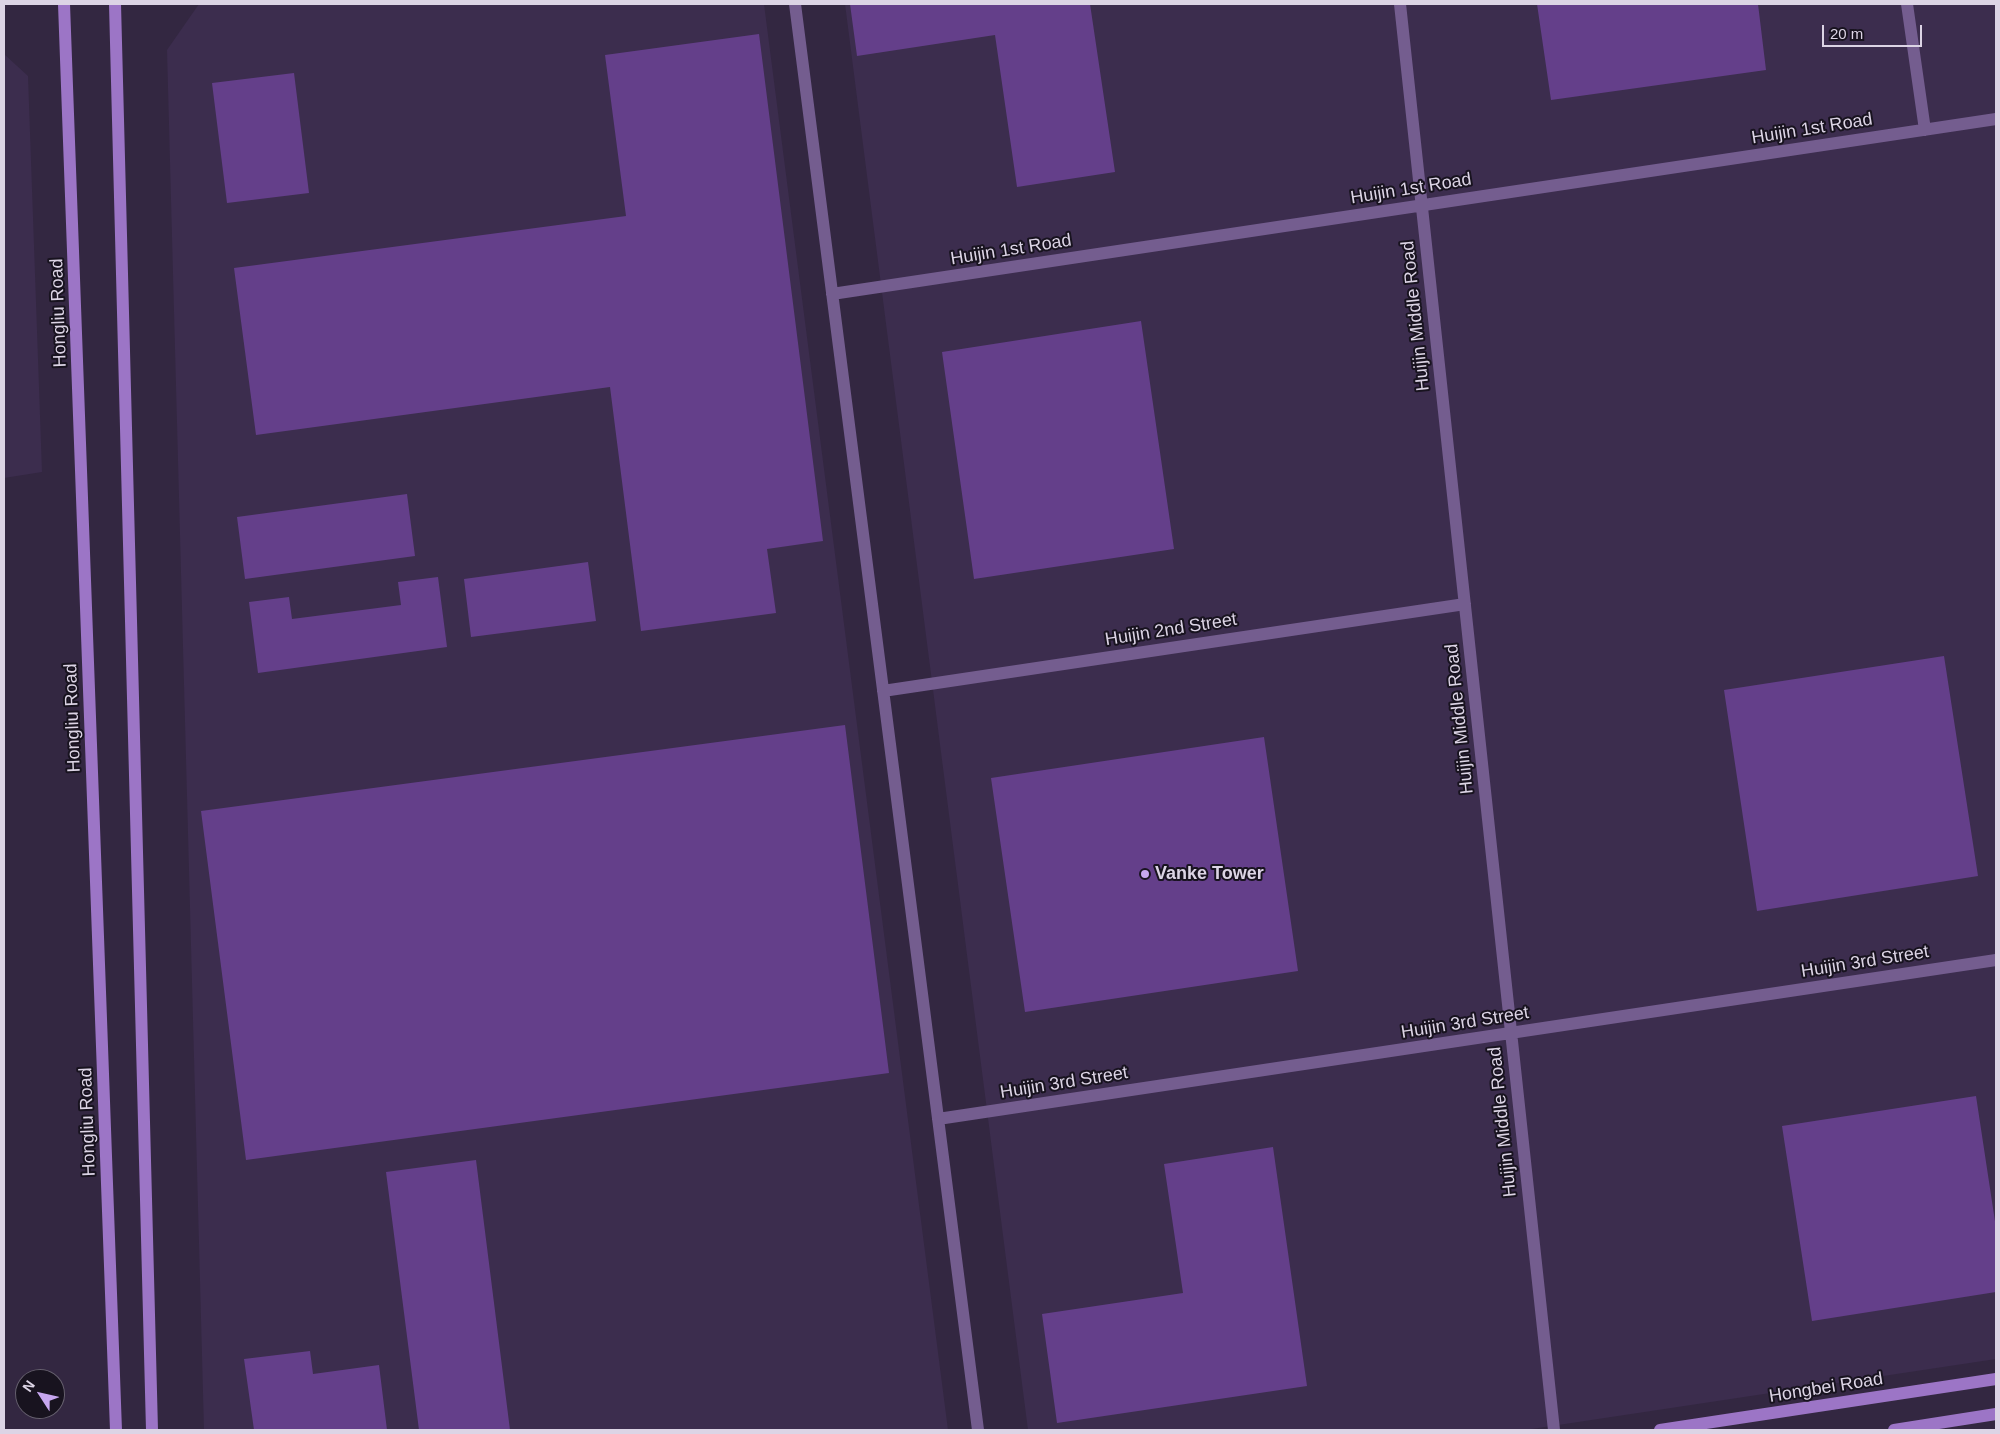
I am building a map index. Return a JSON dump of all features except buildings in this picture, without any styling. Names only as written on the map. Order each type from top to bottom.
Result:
[{"type":"street","name":"Hongliu Road","points":[[64,4],[116,1430]]},
{"type":"street","points":[[116,4],[152,1430]]},
{"type":"street","points":[[795,4],[978,1430]]},
{"type":"street","name":"Huijin Middle Road","points":[[1400,4],[1554,1430]]},
{"type":"street","points":[[1907,4],[1925,130]]},
{"type":"street","name":"Huijin 1st Road","points":[[832,294],[1996,119]]},
{"type":"street","name":"Huijin 2nd Street","points":[[883,692],[1465,604]]},
{"type":"street","name":"Huijin 3rd Street","points":[[938,1119],[1996,960]]},
{"type":"street","name":"Hongbei Road","points":[[1660,1430],[1996,1380]]},
{"type":"street","points":[[1894,1430],[1996,1414]]},
{"type":"shaded area","points":[[199,4],[764,4],[948,1430],[204,1430],[167,50]]},
{"type":"shaded area","points":[[845,4],[1996,4],[1996,1359],[1525,1430],[1028,1430]]},
{"type":"shaded area","points":[[4,54],[28,76],[42,472],[4,478]]},
{"type":"place","name":"Vanke Tower","points":[[1145,874]]}]
